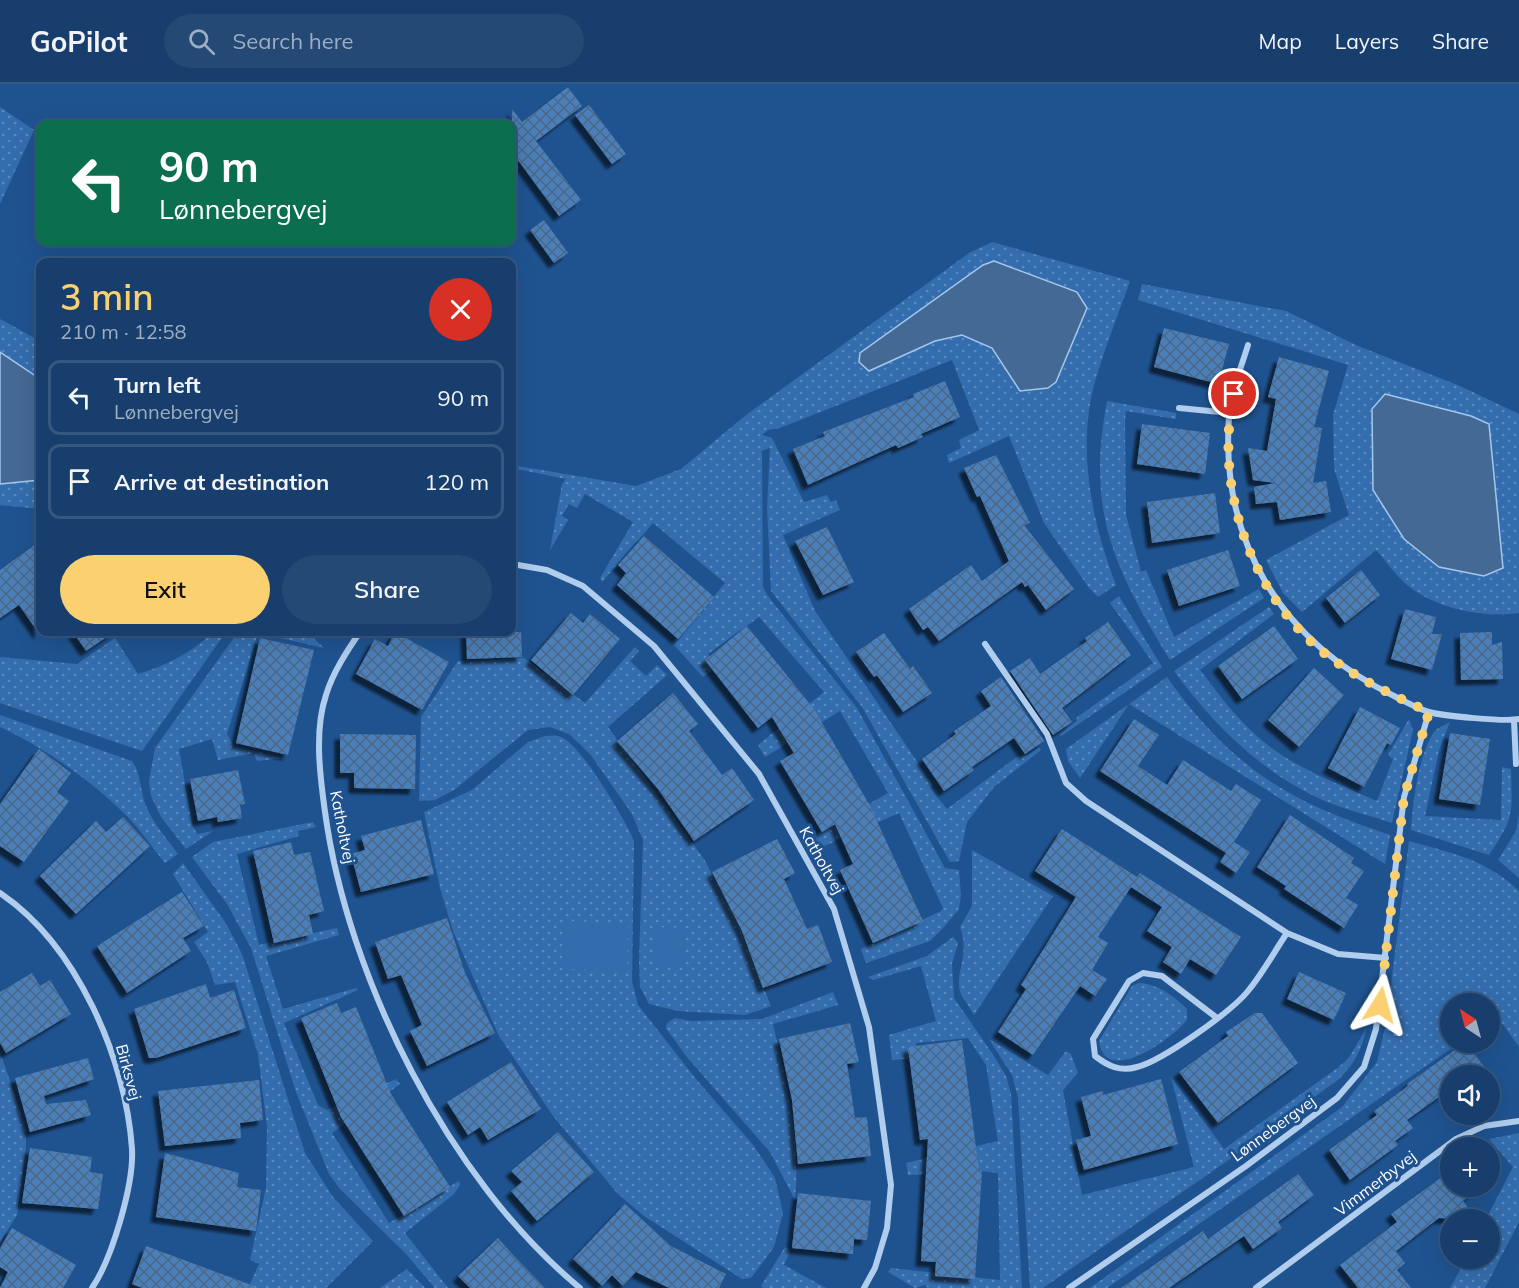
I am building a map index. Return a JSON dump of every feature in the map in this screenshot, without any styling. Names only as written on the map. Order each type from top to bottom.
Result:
[{"type":"street","points":[[1248,345],[1230,413],[1230,476],[1239,522],[1259,569],[1275,598],[1304,634],[1334,660],[1372,685],[1429,712],[1516,719],[1516,764]]},
{"type":"street","points":[[1179,408],[1230,413]]},
{"type":"street","name":"Katholtvej","points":[[516,565],[547,570],[582,586],[654,646],[759,774],[834,909],[869,1027],[891,1185],[887,1228],[875,1268],[864,1288]]},
{"type":"street","name":"Katholtvej","points":[[357,636],[343,658],[325,697],[318,760],[328,837],[356,941],[405,1061],[448,1134],[501,1208],[580,1288]]},
{"type":"street","points":[[985,644],[1047,734],[1066,783],[1101,811],[1287,933],[1338,954],[1386,958]]},
{"type":"street","name":"Lønnebergvej","points":[[1069,1288],[1246,1166],[1337,1098],[1364,1067],[1376,1029],[1404,797],[1429,712]]},
{"type":"street","name":"Birksvej","points":[[0,893],[11,900],[50,939],[80,984],[103,1029],[122,1086],[132,1151],[123,1214],[99,1278],[92,1288]]},
{"type":"street","points":[[1217,1018],[1162,976],[1143,973],[1129,981],[1093,1039],[1095,1056],[1111,1068],[1137,1067],[1176,1047],[1217,1018],[1247,993],[1287,933]]},
{"type":"street","name":"Vimmerbyvej","points":[[1256,1288],[1456,1139],[1484,1125],[1519,1121]]},
{"type":"shaded area","points":[[0,107],[34,130],[0,204]]},
{"type":"shaded area","points":[[992,242],[1130,281],[1094,385],[1087,436],[1087,461],[1094,512],[1116,585],[1098,597],[1089,588],[1044,523],[1009,436],[949,463],[947,455],[961,448],[959,440],[979,430],[952,360],[780,428],[768,430],[762,435],[772,438],[804,502],[827,495],[831,502],[836,500],[840,510],[783,535],[815,611],[933,785],[930,788],[947,809],[1018,756],[1028,755],[1039,747],[1041,750],[994,787],[967,822],[959,861],[950,862],[862,707],[771,591],[767,508],[770,448],[762,451],[763,587],[857,708],[945,868],[959,870],[961,895],[959,909],[930,941],[866,963],[861,949],[943,908],[899,813],[820,848],[814,835],[888,793],[840,711],[765,757],[758,745],[824,692],[759,617],[708,654],[717,666],[703,677],[674,645],[725,583],[653,523],[602,582],[600,578],[633,522],[585,494],[577,508],[569,504],[562,516],[568,520],[550,550],[562,484],[566,479],[516,469],[516,466],[636,486],[681,469],[746,415],[969,253]]},
{"type":"shaded area","points":[[994,261],[1077,292],[1087,308],[1056,382],[1048,388],[1020,391],[992,348],[962,335],[935,341],[869,371],[859,362],[860,353],[983,265]]},
{"type":"shaded area","points":[[1142,284],[1286,311],[1358,346],[1460,386],[1519,414],[1519,613],[1475,613],[1432,600],[1407,585],[1376,550],[1302,612],[1283,593],[1266,560],[1349,515],[1334,469],[1333,415],[1348,365],[1138,300]]},
{"type":"shaded area","points":[[0,319],[36,339],[36,509],[0,505]]},
{"type":"shaded area","points":[[0,352],[36,376],[36,480],[0,484]]},
{"type":"shaded area","points":[[1385,394],[1471,416],[1489,424],[1503,568],[1484,576],[1439,567],[1404,539],[1373,490],[1372,409]]},
{"type":"shaded area","points":[[1107,401],[1176,413],[1176,419],[1126,411],[1125,421],[1126,515],[1141,572],[1146,570],[1174,637],[1259,589],[1264,598],[1170,660],[1134,596],[1120,567],[1110,538],[1103,507],[1100,475],[1101,440]]},
{"type":"shaded area","points":[[1119,596],[1162,667],[1061,736],[1060,734],[1077,721],[1076,718],[1153,663],[1110,603]]},
{"type":"shaded area","points":[[1269,607],[1274,614],[1200,670],[1240,720],[1281,755],[1307,770],[1377,801],[1393,759],[1388,755],[1409,719],[1413,730],[1392,823],[1330,803],[1284,779],[1243,748],[1224,730],[1174,671]]},
{"type":"shaded area","points":[[208,636],[223,636],[142,751],[0,703],[0,657],[77,664],[115,638],[138,674],[178,658]]},
{"type":"shaded area","points":[[235,636],[257,636],[227,734],[234,746],[284,758],[257,761],[254,753],[218,760],[212,739],[179,749],[192,824],[197,834],[213,831],[186,849],[161,817],[151,796],[149,781],[155,748]]},
{"type":"shaded area","points":[[271,636],[311,636],[324,648]]},
{"type":"shaded area","points":[[635,647],[639,651],[630,661],[646,676],[657,665],[667,675],[608,727],[704,859],[740,928],[771,1006],[745,1015],[678,1011],[649,1004],[640,987],[639,961],[643,840],[632,814],[590,754],[569,734],[550,727],[528,730],[454,790],[435,800],[419,801],[421,717],[458,661],[524,658],[585,703]]},
{"type":"shaded area","points":[[1167,677],[1204,724],[1264,777],[1294,796],[1321,809],[1390,835],[1385,864],[1129,704]]},
{"type":"shaded area","points":[[1129,704],[1080,778],[1068,761],[1066,749]]},
{"type":"shaded area","points":[[0,715],[132,761],[149,812],[178,854],[165,863],[133,822],[114,804],[84,778],[51,755],[0,727]]},
{"type":"shaded area","points":[[1450,722],[1439,750],[1425,816],[1501,820],[1502,767],[1511,769],[1512,796],[1508,823],[1489,855],[1411,830],[1420,766],[1428,742],[1434,732]]},
{"type":"shaded area","points":[[545,736],[561,737],[581,755],[613,802],[634,841],[632,981],[638,1005],[696,1079],[754,1146],[775,1178],[783,1213],[774,1247],[751,1278],[742,1279],[644,1216],[617,1193],[553,1116],[499,1036],[453,931],[440,888],[424,812],[472,790],[528,742]]},
{"type":"shaded area","points":[[1519,814],[1519,878],[1498,860],[1516,831]]},
{"type":"shaded area","points":[[313,822],[316,827],[298,831],[299,836],[237,854],[259,945],[337,928],[339,935],[266,956],[283,1009],[356,988],[358,990],[284,1023],[318,1105],[327,1110],[396,1079],[400,1084],[332,1133],[389,1223],[459,1181],[460,1185],[454,1194],[405,1233],[448,1288],[435,1288],[406,1254],[340,1189],[329,1174],[296,1092],[251,948],[227,904],[192,857],[213,842]]},
{"type":"shaded area","points":[[1409,841],[1481,864],[1507,880],[1519,891],[1519,1047],[1500,1020],[1500,993],[1440,993],[1440,1053],[1445,1053],[1107,1288],[1090,1288],[1342,1107],[1377,1062],[1386,1024]]},
{"type":"shaded area","points":[[972,850],[1053,896],[974,1015],[959,987],[964,947],[960,927],[972,906]]},
{"type":"shaded area","points":[[183,863],[227,925],[242,954],[305,1153],[333,1197],[373,1241],[326,1288],[248,1288],[259,1264],[250,1260],[266,1188],[267,1127],[258,1054],[235,982],[215,985],[207,962],[194,942],[208,932],[173,874]]},
{"type":"shaded area","points":[[563,921],[628,923],[627,971],[562,969]]},
{"type":"shaded area","points":[[654,927],[685,928],[684,968],[653,967]]},
{"type":"shaded area","points":[[953,937],[958,943],[952,964],[954,998],[1006,1076],[1011,1094],[1022,1288],[928,1288],[925,1285],[915,1288],[888,1272],[891,1268],[1000,1280],[998,1173],[941,1166],[939,1174],[908,1175],[906,1163],[998,1141],[986,1065],[968,1038],[916,1043],[916,1058],[892,1060],[889,1035],[936,1021],[921,966],[873,980],[868,977],[927,956]]},
{"type":"shaded area","points":[[1139,983],[1159,988],[1177,1000],[1187,1009],[1187,1020],[1155,1047],[1126,1060],[1113,1060],[1104,1054],[1099,1041],[1132,986]]},
{"type":"shaded area","points":[[833,992],[838,1005],[773,1024],[794,1134],[795,1200],[770,1152],[686,1056],[666,1028],[667,1023],[675,1018],[690,1021],[762,1019]]},
{"type":"shaded area","points":[[1366,1029],[1357,1056],[1339,1079],[1223,1164],[1043,1288],[1030,1288],[1018,1098],[1012,1075],[989,1039],[1048,1075],[1066,1051],[1071,1054],[1078,1073],[1063,1090],[1082,1195],[1194,1167],[1171,1077],[1224,1149],[1348,1059]]},
{"type":"shaded area","points":[[0,1052],[26,1128],[26,1147],[17,1215],[0,1242]]},
{"type":"shaded area","points":[[1519,1133],[1519,1222],[1500,1259],[1500,1209],[1491,1209],[1497,1197],[1500,1197],[1500,1192],[1513,1167],[1500,1152],[1499,1137]]},
{"type":"shaded area","points":[[785,1247],[791,1250],[784,1265],[826,1288],[763,1288],[761,1286]]},
{"type":"shaded area","points":[[407,1269],[425,1288],[380,1288]]},
{"type":"shaded area","points":[[1460,1269],[1495,1269],[1485,1288],[1450,1288]]},
{"type":"building","points":[[568,87],[582,106],[536,141],[581,200],[559,216],[516,157],[516,120],[512,120],[512,109],[522,122]]},
{"type":"building","points":[[589,105],[626,154],[612,164],[575,115]]},
{"type":"building","points":[[544,220],[568,253],[554,263],[530,230]]},
{"type":"building","points":[[1164,328],[1229,344],[1218,384],[1154,367]]},
{"type":"building","points":[[1279,357],[1329,371],[1314,427],[1322,428],[1313,483],[1326,481],[1331,512],[1280,520],[1277,502],[1256,504],[1254,487],[1275,483],[1253,480],[1248,448],[1267,451],[1276,399],[1268,397]]},
{"type":"building","points":[[945,381],[960,417],[921,434],[923,437],[898,448],[896,445],[808,485],[793,449],[825,436],[823,432],[914,397],[913,394]]},
{"type":"building","points":[[1142,424],[1210,433],[1205,474],[1137,464]]},
{"type":"building","points":[[996,455],[1030,523],[1024,525],[1074,589],[1046,610],[1028,585],[1025,587],[1022,582],[939,641],[928,627],[923,630],[909,609],[971,565],[982,581],[1009,561],[980,496],[977,497],[964,468]]},
{"type":"building","points":[[1215,493],[1220,533],[1152,543],[1147,502]]},
{"type":"building","points":[[827,527],[854,582],[823,595],[795,541]]},
{"type":"building","points":[[644,536],[714,597],[678,639],[617,585],[626,573],[618,565]]},
{"type":"building","points":[[36,544],[36,629],[19,605],[0,618],[0,570]]},
{"type":"building","points":[[1228,550],[1240,586],[1179,606],[1167,570]]},
{"type":"building","points":[[1361,570],[1380,595],[1345,623],[1326,598]]},
{"type":"building","points":[[1405,609],[1436,617],[1432,634],[1442,634],[1432,670],[1391,659]]},
{"type":"building","points":[[571,613],[583,623],[590,614],[620,639],[573,695],[531,660]]},
{"type":"building","points":[[1108,622],[1131,655],[1062,708],[1072,722],[1053,735],[1010,671],[1030,658],[1040,674],[1087,641],[1085,638]]},
{"type":"building","points":[[747,626],[814,709],[869,804],[923,921],[873,943],[840,870],[853,864],[835,824],[822,832],[780,761],[794,753],[772,717],[758,728],[705,660]]},
{"type":"building","points":[[1274,626],[1298,659],[1242,699],[1218,666]]},
{"type":"building","points":[[516,632],[521,632],[522,657],[467,659],[466,636],[516,636]]},
{"type":"building","points":[[1492,632],[1492,645],[1502,642],[1503,679],[1461,680],[1460,633]]},
{"type":"building","points":[[884,633],[910,669],[913,666],[932,693],[903,712],[877,675],[874,677],[856,652]]},
{"type":"building","points":[[76,636],[108,636],[86,651]]},
{"type":"building","points":[[393,636],[402,636],[449,662],[422,710],[356,674],[375,639],[388,646]]},
{"type":"building","points":[[260,638],[314,650],[288,755],[236,743]]},
{"type":"building","points":[[1314,668],[1344,695],[1299,747],[1268,720]]},
{"type":"building","points":[[1001,677],[1044,741],[1025,754],[1014,738],[972,767],[974,770],[944,791],[922,759],[956,734],[954,731],[991,706],[981,691]]},
{"type":"building","points":[[673,693],[698,724],[689,731],[722,775],[732,768],[754,800],[694,841],[658,789],[617,741]]},
{"type":"building","points":[[1360,707],[1400,728],[1391,745],[1387,743],[1364,787],[1328,768]]},
{"type":"building","points":[[1134,719],[1159,735],[1138,766],[1167,785],[1183,760],[1231,791],[1236,784],[1261,800],[1234,842],[1250,852],[1236,873],[1220,862],[1226,853],[1100,771]]},
{"type":"building","points":[[1450,733],[1490,739],[1480,805],[1439,799]]},
{"type":"building","points":[[340,734],[416,735],[415,789],[354,788],[354,773],[340,773]]},
{"type":"building","points":[[39,749],[71,773],[57,792],[69,801],[24,862],[0,846],[0,804]]},
{"type":"building","points":[[238,770],[245,804],[240,805],[242,818],[218,822],[217,817],[198,821],[190,779]]},
{"type":"building","points":[[1290,815],[1354,858],[1351,863],[1364,871],[1346,898],[1358,905],[1344,928],[1284,889],[1286,886],[1257,867]]},
{"type":"building","points":[[123,817],[150,846],[76,914],[40,876],[96,821],[106,832]]},
{"type":"building","points":[[421,820],[434,874],[361,892],[351,854],[365,850],[361,836]]},
{"type":"building","points":[[1062,829],[1137,877],[1140,873],[1241,937],[1216,975],[1190,959],[1181,974],[1163,962],[1172,947],[1147,931],[1162,907],[1131,887],[1098,937],[1108,943],[1092,970],[1107,979],[1095,996],[1080,986],[1033,1055],[998,1032],[1026,989],[1021,985],[1076,897],[1035,871]]},
{"type":"building","points":[[777,839],[795,873],[784,879],[807,929],[818,925],[832,962],[763,988],[742,931],[712,872]]},
{"type":"building","points":[[291,842],[294,855],[310,852],[324,911],[309,915],[313,934],[274,943],[253,851]]},
{"type":"building","points":[[182,892],[204,926],[183,938],[191,951],[127,993],[97,946]]},
{"type":"building","points":[[447,918],[465,973],[495,1033],[427,1066],[410,1031],[422,1025],[401,975],[388,979],[375,942]]},
{"type":"building","points":[[1299,972],[1346,993],[1334,1020],[1287,999]]},
{"type":"building","points":[[32,973],[40,986],[50,980],[71,1014],[6,1053],[0,1043],[0,992]]},
{"type":"building","points":[[206,984],[210,998],[234,990],[246,1028],[156,1058],[149,1058],[134,1009]]},
{"type":"building","points":[[337,1003],[341,1013],[356,1007],[391,1094],[450,1187],[404,1216],[341,1117],[301,1018]]},
{"type":"building","points":[[1255,1013],[1262,1013],[1298,1063],[1218,1123],[1179,1072],[1228,1036],[1226,1032]]},
{"type":"building","points":[[850,1023],[859,1062],[847,1064],[855,1118],[867,1117],[871,1156],[798,1164],[792,1100],[779,1039]]},
{"type":"building","points":[[962,1040],[979,1170],[982,1171],[975,1279],[935,1276],[936,1262],[921,1261],[928,1139],[920,1140],[908,1047]]},
{"type":"building","points":[[1451,1053],[1474,1053],[1483,1065],[1440,1065],[1440,1096],[1407,1120],[1413,1128],[1395,1141],[1398,1145],[1350,1180],[1329,1150],[1377,1115],[1374,1111],[1408,1086],[1407,1084]]},
{"type":"building","points":[[88,1058],[94,1079],[44,1096],[46,1104],[86,1100],[91,1115],[30,1132],[15,1078]]},
{"type":"building","points":[[511,1062],[541,1109],[488,1140],[480,1127],[468,1135],[447,1102]]},
{"type":"building","points":[[1161,1079],[1178,1144],[1084,1170],[1076,1140],[1091,1136],[1081,1097],[1103,1091],[1103,1095]]},
{"type":"building","points":[[259,1080],[263,1120],[240,1123],[241,1138],[165,1146],[158,1091]]},
{"type":"building","points":[[558,1132],[594,1172],[537,1221],[511,1191],[522,1182],[511,1171]]},
{"type":"building","points":[[30,1148],[92,1157],[90,1172],[103,1174],[98,1209],[22,1203]]},
{"type":"building","points":[[165,1153],[239,1173],[237,1187],[261,1190],[256,1231],[156,1217]]},
{"type":"building","points":[[1298,1174],[1314,1195],[1278,1222],[1282,1228],[1253,1249],[1244,1236],[1169,1288],[1121,1288],[1203,1231],[1208,1239]]},
{"type":"building","points":[[1440,1178],[1440,1197],[1468,1197],[1463,1201],[1469,1209],[1440,1209],[1440,1218],[1396,1251],[1405,1263],[1397,1270],[1411,1288],[1358,1288],[1340,1265],[1397,1222],[1391,1214]]},
{"type":"building","points":[[798,1193],[871,1201],[867,1240],[854,1239],[853,1254],[792,1248]]},
{"type":"building","points":[[625,1204],[671,1246],[726,1274],[719,1288],[669,1288],[636,1272],[623,1286],[612,1275],[602,1286],[573,1259]]},
{"type":"building","points":[[12,1228],[76,1265],[63,1288],[0,1288],[8,1272],[0,1267],[0,1248]]},
{"type":"building","points":[[498,1238],[545,1288],[470,1288],[458,1276]]},
{"type":"building","points":[[146,1246],[254,1286],[253,1288],[142,1288],[132,1284]]},
{"type":"route","points":[[1234,394],[1229,437],[1230,476],[1234,498],[1239,522],[1248,545],[1275,598],[1292,621],[1318,648],[1356,676],[1429,712],[1404,797],[1380,1005]]}]
